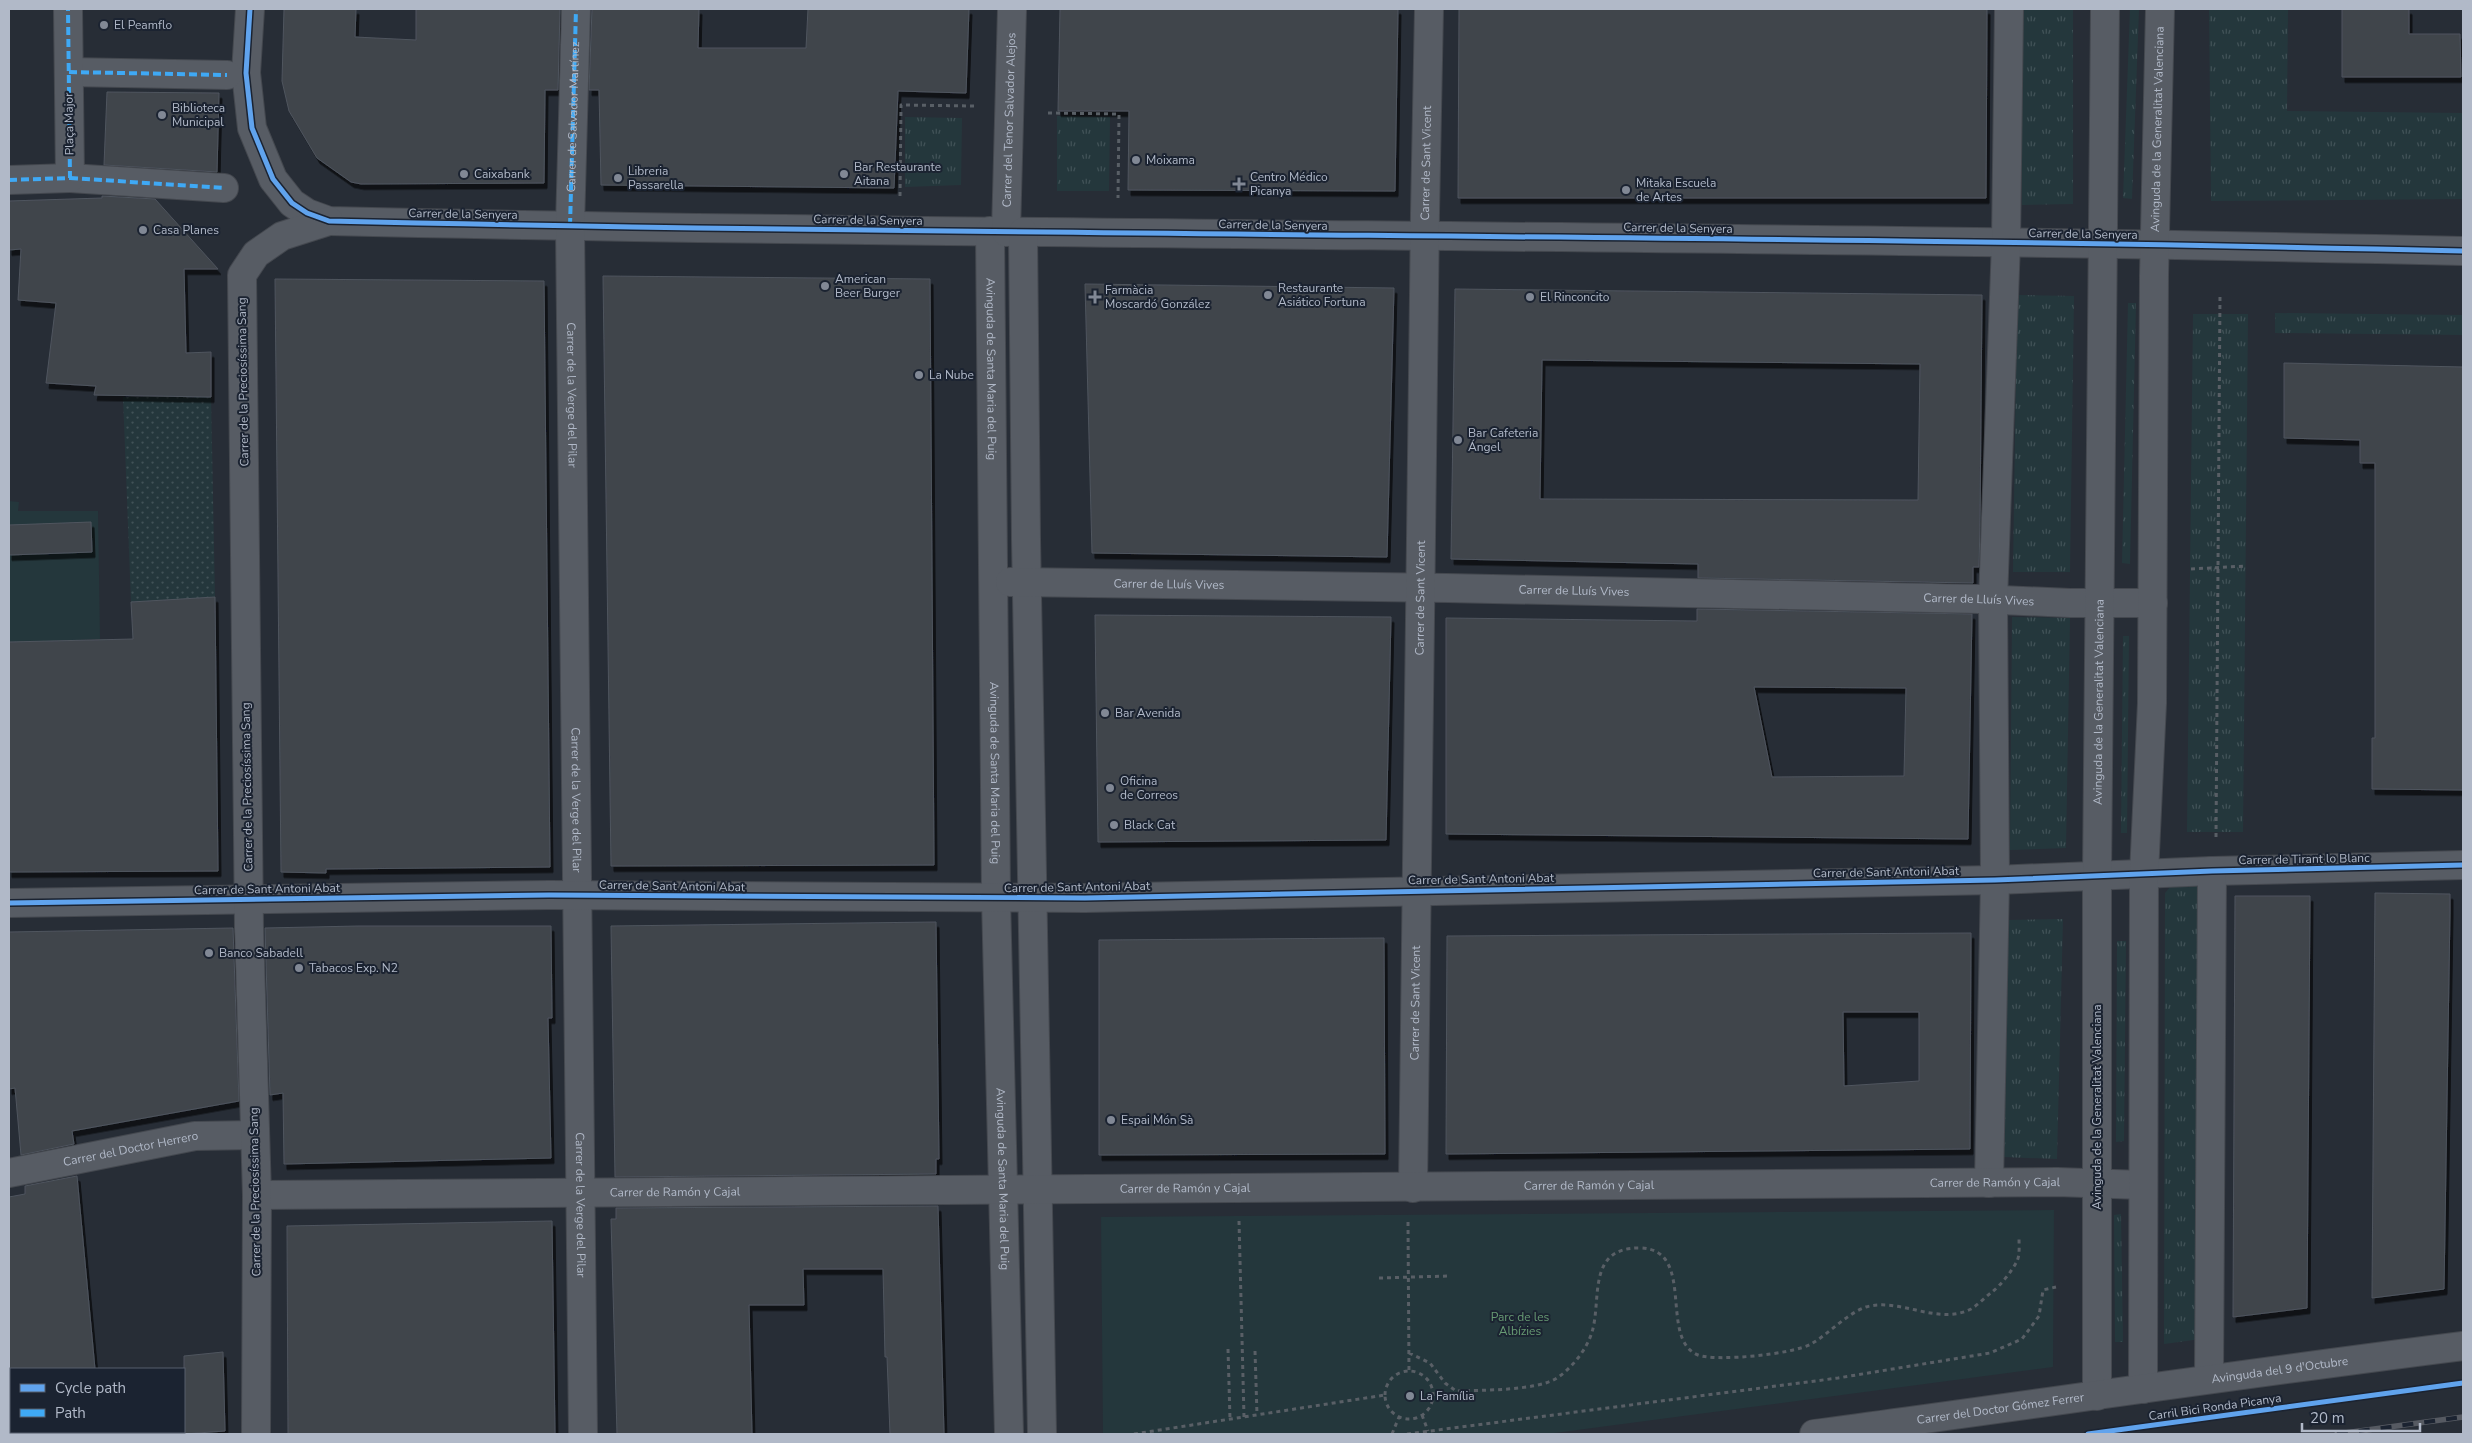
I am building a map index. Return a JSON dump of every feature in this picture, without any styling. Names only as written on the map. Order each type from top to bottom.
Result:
[{"type":"street","name":"Plaça Major","points":[[68,9],[70,178]]},
{"type":"street","name":"Carrer de la Senyera","points":[[250,9],[246,73],[252,128],[274,179],[292,203],[307,213],[329,222],[1006,232],[2006,242],[2463,250]]},
{"type":"street","name":"Carrer de Salvador Martínez","points":[[570,226],[576,9]]},
{"type":"street","name":"Carrer del Tenor Salvador Alejos","points":[[1006,232],[1012,9]]},
{"type":"street","name":"Carrer de Sant Vicent","points":[[1413,1188],[1424,235],[1429,9]]},
{"type":"street","points":[[1989,1183],[1995,880],[1993,600],[2006,242],[2009,9]]},
{"type":"street","name":"Avinguda de la Generalitat Valenciana","points":[[2097,1396],[2097,877],[2105,9]]},
{"type":"street","name":"Avinguda de la Generalitat Valenciana","points":[[2143,1389],[2144,874],[2152,702],[2154,244],[2160,9]]},
{"type":"street","points":[[69,72],[228,75]]},
{"type":"street","points":[[9,180],[70,178],[224,188]]},
{"type":"street","name":"Carrer de la Preciosíssima Sang","points":[[256,1434],[257,1195],[248,900],[242,275],[256,254],[282,236],[329,222]]},
{"type":"street","name":"Carrer de la Verge del Pilar","points":[[570,226],[582,1193],[583,1434]]},
{"type":"street","points":[[1006,232],[1027,583],[1042,1434]]},
{"type":"street","name":"Avinguda de Santa Maria del Puig","points":[[1006,232],[994,582],[996,898],[1009,1434]]},
{"type":"street","name":"Carrer de Lluís Vives","points":[[994,582],[1421,588],[2153,604]]},
{"type":"street","name":"Carrer de Tirant lo Blanc","points":[[2144,874],[2463,865]]},
{"type":"street","points":[[2208,1378],[2212,871]]},
{"type":"street","name":"Carrer de Sant Antoni Abat","points":[[9,903],[578,894],[1033,898],[1995,880],[2144,874]]},
{"type":"street","name":"Carrer del Doctor Herrero","points":[[9,1173],[195,1136],[254,1134]]},
{"type":"street","name":"Carrer de Ramón y Cajal","points":[[257,1195],[1002,1188],[1037,1190],[1989,1183],[2097,1183],[2142,1186]]},
{"type":"street","name":"Avinguda del 9 d'Octubre","points":[[2097,1396],[2208,1378],[2463,1346]]},
{"type":"street","name":"Carrer del Doctor Gómez Ferrer","points":[[1814,1434],[2097,1396]]},
{"type":"path","points":[[900,198],[901,105],[974,106]]},
{"type":"path","points":[[1048,113],[1119,114],[1118,201]]},
{"type":"path","points":[[2216,843],[2220,295]]},
{"type":"path","points":[[2191,569],[2246,566]]},
{"type":"path","points":[[1408,1214],[1408,1371]]},
{"type":"path","points":[[1239,1216],[1244,1416]]},
{"type":"path","points":[[1409,1353],[1430,1363],[1446,1383],[1456,1391],[1539,1384],[1556,1378],[1580,1355],[1592,1331],[1599,1277],[1606,1262],[1619,1251],[1641,1248],[1660,1253],[1672,1270],[1678,1322],[1686,1345],[1697,1355],[1715,1358],[1780,1353],[1810,1345],[1865,1308],[1886,1303],[1923,1312],[1952,1314],[1971,1309],[1997,1288],[2018,1260],[2019,1238]]},
{"type":"path","points":[[1379,1278],[1448,1276]]},
{"type":"path","points":[[1407,1434],[1838,1378],[1990,1353],[2022,1338],[2039,1316],[2043,1290],[2056,1286]]},
{"type":"path","points":[[1228,1349],[1230,1419]]},
{"type":"path","points":[[1255,1351],[1257,1414]]},
{"type":"path","points":[[1408,1371],[1424,1376],[1432,1390],[1431,1405],[1422,1415],[1414,1418],[1399,1417],[1388,1408],[1385,1395],[1386,1388],[1394,1375],[1408,1371]]},
{"type":"path","points":[[1134,1434],[1385,1395]]},
{"type":"path","points":[[1422,1415],[1428,1431]]},
{"type":"path","points":[[1392,1434],[1399,1417]]},
{"type":"green space","points":[[2021,9],[2073,9],[2073,204],[2022,205]]},
{"type":"green space","points":[[2130,9],[2139,9],[2132,199],[2123,198]]},
{"type":"green space","points":[[2209,9],[2288,9],[2287,111],[2463,113],[2463,199],[2211,201]]},
{"type":"green space","points":[[1057,116],[1110,117],[1109,191],[1057,191]]},
{"type":"green space","points":[[905,117],[962,118],[961,185],[905,187]]},
{"type":"green space","points":[[2017,295],[2074,296],[2070,572],[2013,572]]},
{"type":"green space","points":[[2128,303],[2136,303],[2130,564],[2122,563]]},
{"type":"green space","points":[[2275,313],[2463,315],[2463,335],[2275,333]]},
{"type":"green space","points":[[2193,314],[2248,314],[2243,832],[2187,832]]},
{"type":"green space","points":[[123,397],[211,397],[215,597],[131,602]]},
{"type":"green space","points":[[9,501],[19,502],[18,511],[98,511],[100,639],[9,643]]},
{"type":"green space","points":[[2012,617],[2070,618],[2066,848],[2010,850]]},
{"type":"green space","points":[[2123,636],[2129,636],[2127,833],[2121,833]]},
{"type":"green space","points":[[2196,885],[2201,887],[2201,1339],[2164,1344],[2165,893],[2171,886]]},
{"type":"green space","points":[[2063,919],[2057,1159],[2004,1157],[2008,920]]},
{"type":"green space","points":[[2117,941],[2126,941],[2124,1141],[2116,1142]]},
{"type":"green space","name":"Parc de les Albízies","points":[[2054,1210],[2053,1367],[1547,1434],[1103,1434],[1101,1217]]},
{"type":"green space","points":[[2121,1214],[2123,1342],[2115,1342],[2114,1215]]},
{"type":"building","points":[[284,9],[356,9],[355,37],[416,40],[416,9],[560,9],[558,90],[545,90],[544,183],[361,184],[351,182],[317,158],[289,111],[282,81]]},
{"type":"building","points":[[592,9],[699,9],[698,48],[806,48],[808,9],[969,9],[966,93],[898,91],[894,188],[601,185],[599,90],[589,90]]},
{"type":"building","points":[[1060,9],[1398,9],[1395,191],[1128,190],[1129,111],[1058,111]]},
{"type":"building","points":[[1459,9],[1987,9],[1986,198],[1458,198]]},
{"type":"building","points":[[2342,9],[2409,9],[2409,34],[2460,34],[2461,77],[2342,77]]},
{"type":"building","name":"Biblioteca Municipal","points":[[107,92],[219,93],[217,172],[104,165]]},
{"type":"building","points":[[102,196],[155,199],[218,269],[184,269],[186,353],[211,352],[211,397],[94,395],[96,386],[46,383],[56,303],[18,300],[21,249],[9,250],[9,201],[102,198]]},
{"type":"building","points":[[603,276],[930,279],[934,865],[611,866]]},
{"type":"building","points":[[275,279],[544,281],[550,867],[326,869],[326,873],[281,872]]},
{"type":"building","points":[[1085,284],[1394,288],[1387,557],[1092,553]]},
{"type":"building","points":[[1455,289],[1982,295],[1979,567],[1973,567],[1973,583],[1698,578],[1698,564],[1451,559]],"holes":[[[1542,360],[1920,364],[1918,500],[1540,499]]]},
{"type":"building","points":[[2284,363],[2463,367],[2463,790],[2372,789],[2372,738],[2375,738],[2375,463],[2360,463],[2360,440],[2284,438]]},
{"type":"building","points":[[91,522],[92,552],[9,555],[9,525]]},
{"type":"building","points":[[215,597],[218,871],[9,872],[9,642],[133,639],[131,602]]},
{"type":"building","points":[[1697,609],[1972,614],[1968,839],[1446,834],[1446,618],[1697,621]],"holes":[[[1754,687],[1906,688],[1904,776],[1772,777]]]},
{"type":"building","points":[[1095,615],[1391,617],[1386,840],[1098,842]]},
{"type":"building","points":[[2375,893],[2450,894],[2450,911],[2444,1289],[2372,1298]]},
{"type":"building","points":[[2235,896],[2310,896],[2307,1308],[2233,1317]]},
{"type":"building","points":[[936,922],[939,1159],[936,1159],[936,1174],[615,1177],[611,926]]},
{"type":"building","points":[[551,926],[552,1018],[548,1018],[551,1158],[284,1164],[283,1093],[270,1095],[265,928]]},
{"type":"building","points":[[233,928],[239,1101],[72,1131],[74,1144],[21,1155],[15,1088],[9,1089],[9,932]]},
{"type":"building","points":[[1971,933],[1970,1149],[1446,1154],[1447,936]],"holes":[[[1843,1012],[1919,1012],[1919,1081],[1844,1086]]]},
{"type":"building","points":[[1384,938],[1385,1154],[1099,1155],[1099,940]]},
{"type":"building","points":[[77,1176],[95,1368],[9,1369],[9,1197],[25,1194],[25,1186]]},
{"type":"building","points":[[938,1206],[944,1434],[890,1434],[887,1357],[885,1357],[883,1269],[803,1269],[804,1305],[749,1305],[752,1434],[617,1434],[611,1219],[616,1219],[616,1208]]},
{"type":"building","points":[[552,1221],[555,1434],[288,1434],[287,1226]]},
{"type":"building","points":[[223,1352],[225,1431],[184,1434],[184,1356]]},
{"type":"railway","points":[[2337,1434],[2463,1417]]},
{"type":"marked path","points":[[9,180],[70,178],[68,9]]},
{"type":"marked path","points":[[570,226],[576,9]]},
{"type":"marked path","points":[[69,72],[227,75]]},
{"type":"marked path","points":[[70,178],[224,188]]},
{"type":"cycle path","points":[[250,9],[246,73],[252,128],[273,179],[292,203],[307,213],[329,221],[862,230],[1930,241],[2463,251]]},
{"type":"cycle path","points":[[9,903],[549,895],[1085,898],[1995,880],[2212,871],[2463,865]]},
{"type":"cycle path","name":"Carril Bici Ronda Picanya","points":[[2088,1434],[2463,1383]]},
{"type":"place","name":"El Peamflo","points":[[104,25]]},
{"type":"place","name":"Biblioteca Municipal","points":[[162,115]]},
{"type":"place","name":"Moixama","points":[[1136,160]]},
{"type":"place","name":"Caixabank","points":[[464,174]]},
{"type":"place","name":"Bar Restaurante Aitana","points":[[844,174]]},
{"type":"place","name":"Libreria Passarella","points":[[618,178]]},
{"type":"place","name":"Centro Médico Picanya","points":[[1239,184]]},
{"type":"place","name":"Mitaka Escuela de Artes","points":[[1626,190]]},
{"type":"place","name":"Casa Planes","points":[[143,230]]},
{"type":"place","name":"American Beer Burger","points":[[825,286]]},
{"type":"place","name":"Restaurante Asiático Fortuna","points":[[1268,295]]},
{"type":"place","name":"Farmàcia Moscardó González","points":[[1095,297]]},
{"type":"place","name":"El Rinconcito","points":[[1530,297]]},
{"type":"place","name":"La Nube","points":[[919,375]]},
{"type":"place","name":"Bar Cafeteria Ángel","points":[[1458,440]]},
{"type":"place","name":"Bar Avenida","points":[[1105,713]]},
{"type":"place","name":"Oficina de Correos","points":[[1110,788]]},
{"type":"place","name":"Black Cat","points":[[1114,825]]},
{"type":"place","name":"Banco Sabadell","points":[[209,953]]},
{"type":"place","name":"Tabacos Exp. N2","points":[[299,968]]},
{"type":"place","name":"Espai Món Sà","points":[[1111,1120]]},
{"type":"place","name":"La Família","points":[[1410,1396]]}]
